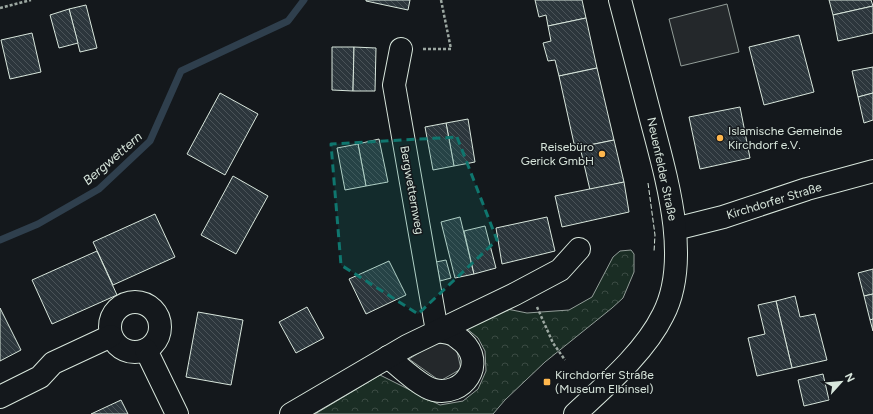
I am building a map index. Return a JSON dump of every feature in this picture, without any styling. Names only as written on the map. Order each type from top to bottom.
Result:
[{"type":"street","name":"Neuenfelder Straße","points":[[575,414],[619,373],[653,331],[668,306],[675,268],[674,229],[667,186],[620,0]]},
{"type":"street","name":"Bergwetternweg","points":[[402,49],[394,85],[437,331]]},
{"type":"street","name":"Kirchdorfer Straße","points":[[674,229],[723,217],[806,189],[873,171]]},
{"type":"street","points":[[291,414],[388,357],[560,270],[580,249]]},
{"type":"street","points":[[134,302],[144,304],[152,309],[158,317],[160,326],[159,336],[154,344],[146,350],[136,353],[126,351],[117,345],[111,336],[109,327],[112,317],[117,309],[125,304],[134,302]]},
{"type":"street","points":[[388,357],[424,385],[433,390],[442,392],[460,385],[471,374],[473,362],[471,352],[465,344],[452,334],[437,331]]},
{"type":"street","points":[[0,397],[40,377],[53,363],[111,336]]},
{"type":"street","points":[[146,350],[177,414]]},
{"type":"path","points":[[0,8],[31,0]]},
{"type":"path","points":[[402,49],[450,49],[441,0]]},
{"type":"path","points":[[515,294],[538,307],[553,343],[565,360]]},
{"type":"highlighted area","points":[[457,137],[497,240],[418,314],[341,265],[331,144]]},
{"type":"green space","points":[[631,250],[634,254],[634,272],[623,298],[545,362],[505,400],[493,414],[315,414],[380,375],[440,405],[463,401],[478,389],[486,371],[485,351],[478,338],[466,328],[507,309],[527,313],[569,310],[592,297],[613,257],[620,251]]},
{"type":"shaded area","points":[[727,4],[739,52],[681,66],[669,19]]},
{"type":"shaded area","points":[[445,343],[457,351],[461,369],[440,381],[409,359],[433,344]]},
{"type":"building","points":[[366,0],[410,0],[408,10]]},
{"type":"building","points":[[535,0],[582,0],[586,18],[548,26],[546,15],[539,17]]},
{"type":"building","points":[[829,0],[871,0],[873,6],[833,15]]},
{"type":"building","points":[[86,5],[97,48],[80,52],[69,9]]},
{"type":"building","points":[[873,6],[873,33],[838,41],[833,15]]},
{"type":"building","points":[[69,9],[78,43],[59,48],[50,15]]},
{"type":"building","points":[[586,18],[597,68],[559,76],[555,60],[548,61],[543,43],[551,41],[548,26]]},
{"type":"building","points":[[32,33],[41,72],[10,79],[1,40]]},
{"type":"building","points":[[799,35],[814,92],[764,105],[749,47]]},
{"type":"building","points":[[332,47],[354,47],[353,91],[332,90]]},
{"type":"building","points":[[354,47],[376,48],[375,91],[353,91]]},
{"type":"building","points":[[873,67],[873,93],[858,97],[852,71]]},
{"type":"building","points":[[597,68],[614,140],[575,148],[559,76]]},
{"type":"building","points":[[220,93],[258,114],[225,175],[187,154]]},
{"type":"building","points":[[873,93],[873,120],[864,123],[858,97]]},
{"type":"building","name":"Islamische Gemeinde Kirchdorf e.V.","points":[[740,107],[750,158],[700,169],[689,117]]},
{"type":"building","points":[[468,119],[475,162],[454,166],[446,123]]},
{"type":"building","points":[[446,123],[454,166],[433,170],[425,127]]},
{"type":"building","points":[[379,139],[388,182],[366,186],[358,144]]},
{"type":"building","points":[[614,140],[624,182],[590,190],[580,147]]},
{"type":"building","points":[[358,144],[366,186],[345,190],[337,148]]},
{"type":"building","points":[[233,176],[268,196],[236,254],[201,235]]},
{"type":"building","points":[[624,182],[629,212],[562,227],[555,196]]},
{"type":"building","points":[[155,214],[175,257],[113,285],[93,242]]},
{"type":"building","points":[[460,217],[474,274],[455,278],[441,222]]},
{"type":"building","points":[[547,217],[555,251],[502,264],[496,228]]},
{"type":"building","points":[[485,226],[496,268],[474,274],[464,231]]},
{"type":"building","points":[[97,251],[117,295],[52,324],[32,280]]},
{"type":"building","points":[[446,260],[451,278],[440,281],[436,262]]},
{"type":"building","points":[[389,261],[406,295],[366,314],[349,279]]},
{"type":"building","points":[[873,269],[873,294],[864,296],[858,273]]},
{"type":"building","points":[[873,294],[873,319],[870,320],[864,296]]},
{"type":"building","points":[[795,296],[800,317],[815,314],[827,360],[792,368],[776,301]]},
{"type":"building","points":[[776,301],[792,368],[757,376],[748,338],[765,334],[758,305]]},
{"type":"building","points":[[307,307],[324,338],[296,353],[279,322]]},
{"type":"building","points":[[0,308],[21,350],[0,361]]},
{"type":"building","points":[[198,312],[243,320],[231,385],[186,377]]},
{"type":"building","points":[[873,319],[873,331],[870,320]]},
{"type":"building","points":[[823,374],[829,400],[804,406],[798,380]]},
{"type":"building","points":[[121,400],[128,414],[91,414]]},
{"type":"waterway","name":"Bergwettern","points":[[0,240],[38,224],[99,189],[150,141],[181,71],[288,21],[304,0]]},
{"type":"fence","points":[[648,183],[655,235],[654,252]]},
{"type":"place","name":"Islamische Gemeinde Kirchdorf e.V.","points":[[720,138]]},
{"type":"place","name":"Reisebüro Gerick GmbH","points":[[602,154]]},
{"type":"place","name":"Kirchdorfer Straße (Museum Elbinsel)","points":[[547,382]]}]
